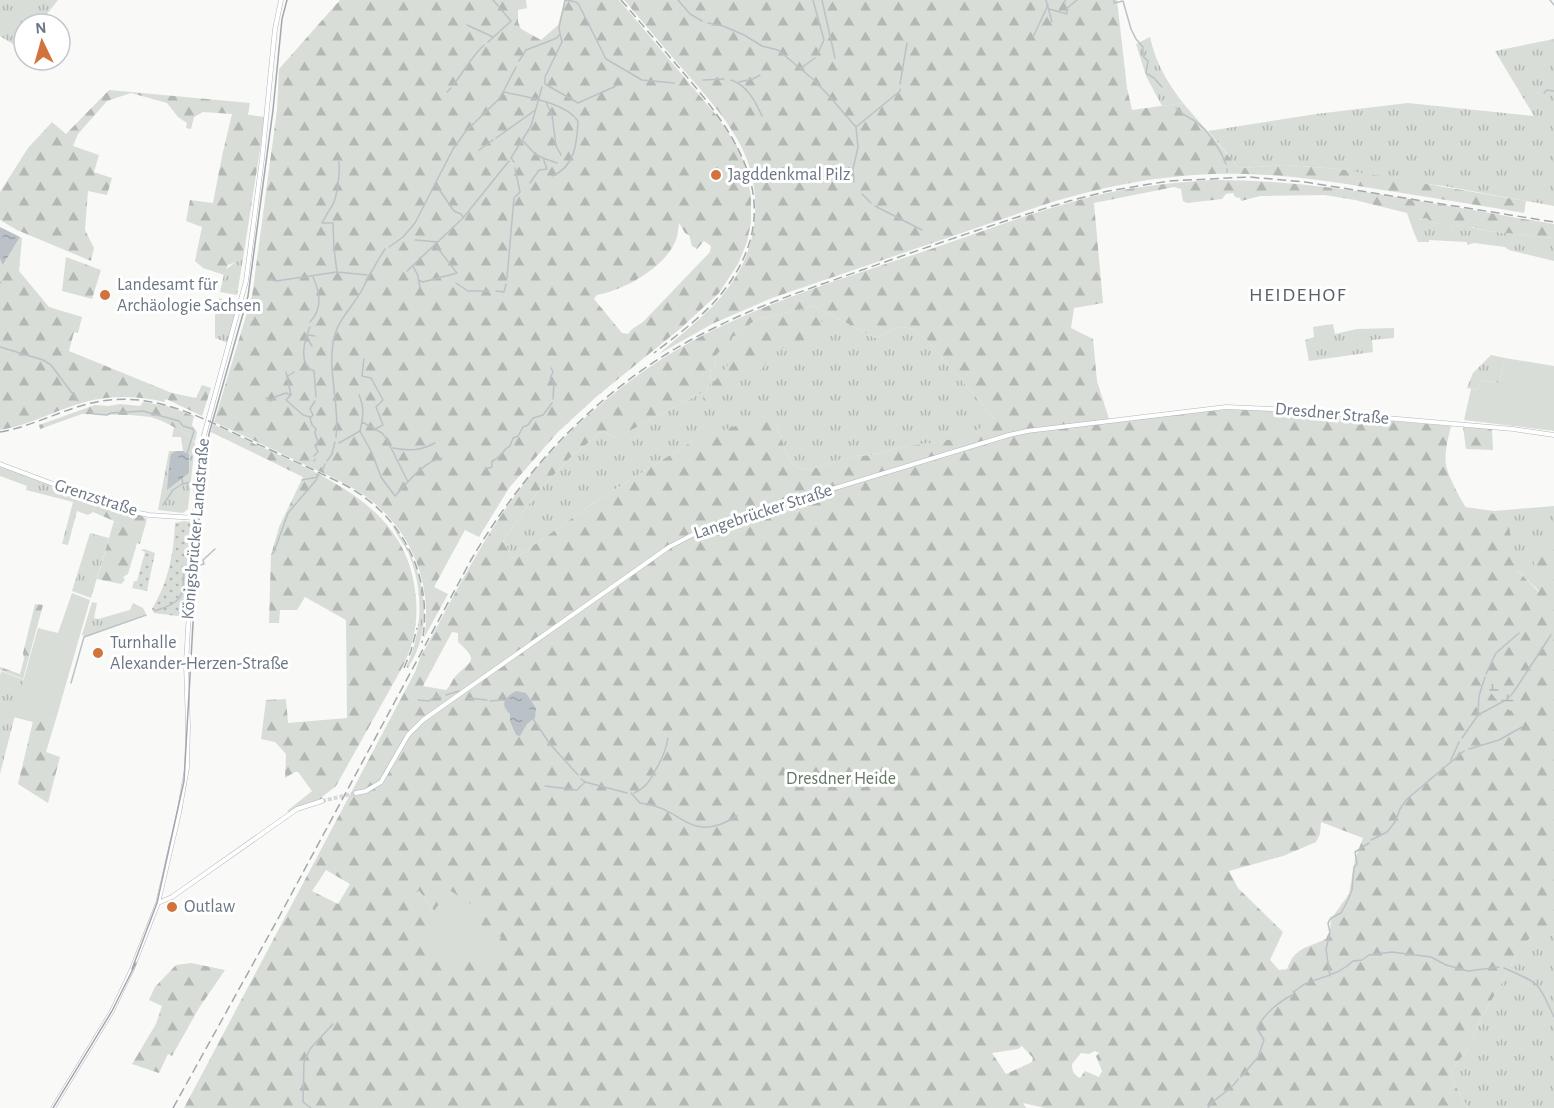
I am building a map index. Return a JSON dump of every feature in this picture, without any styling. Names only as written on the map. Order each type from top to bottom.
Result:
[{"type":"main road","name":"Königsbrücker Landstraße","points":[[53,1108],[121,994],[140,952],[158,903],[187,768],[186,672],[197,478],[203,439],[246,281],[262,159],[275,29],[281,0]]},
{"type":"main road","name":"Dresdner Straße","points":[[1111,421],[1240,407],[1441,423],[1554,435]]},
{"type":"main road","name":"Langebrücker Straße","points":[[356,793],[381,782],[404,740],[419,724],[669,547],[717,524],[1009,435],[1111,421]]},
{"type":"main road","name":"Grenzstraße","points":[[0,464],[120,509],[149,515],[195,518]]},
{"type":"main road","points":[[158,903],[172,897],[297,809],[322,801]]},
{"type":"main road","points":[[161,891],[172,897]]},
{"type":"green space","points":[[0,0],[58,0],[48,12],[12,12],[12,44],[0,36]]},
{"type":"green space","points":[[340,0],[526,0],[527,8],[518,10],[518,22],[521,29],[541,40],[558,25],[565,0],[619,0],[717,116],[737,146],[745,165],[751,196],[751,222],[747,242],[738,264],[719,293],[558,432],[509,488],[479,537],[465,530],[434,587],[448,594],[424,638],[425,596],[421,575],[414,555],[391,520],[376,505],[351,487],[214,422],[252,296],[277,110],[279,69]],"holes":[[[679,223],[689,235],[692,246],[697,249],[704,241],[711,246],[710,252],[643,322],[628,334],[622,333],[594,299],[597,295],[632,282],[655,267],[672,248],[677,237]]]},
{"type":"green space","points":[[624,0],[1117,0],[1127,88],[1132,110],[1183,103],[1239,168],[1286,165],[1339,169],[1526,201],[1524,213],[1291,177],[1211,174],[1150,180],[1109,187],[1049,203],[772,298],[712,324],[659,354],[713,306],[738,272],[752,237],[755,200],[748,163],[728,124]]},
{"type":"green space","points":[[1150,37],[1155,56],[1163,72],[1183,103],[1162,106],[1146,76],[1136,44]]},
{"type":"green space","points":[[1554,39],[1554,206],[1339,169],[1286,165],[1239,168],[1208,131],[1316,114],[1408,103],[1534,116],[1495,51]]},
{"type":"green space","points":[[109,90],[250,103],[248,115],[265,117],[243,259],[228,265],[224,275],[203,268],[195,261],[202,227],[186,221],[190,200],[213,203],[232,114],[203,112],[194,117],[191,129],[186,128],[187,123],[178,117],[167,103],[131,93],[107,101],[78,134],[73,146],[99,155],[94,172],[112,178],[107,195],[88,191],[85,230],[94,248],[91,261],[17,230],[0,220],[0,192],[28,148],[52,122],[66,134]]},
{"type":"green space","name":"Dresdner Heide","points":[[1210,180],[1253,181],[1340,189],[1554,224],[1554,238],[1486,231],[1473,227],[1466,231],[1462,230],[1463,225],[1454,226],[1452,231],[1427,218],[1419,219],[1424,225],[1422,231],[1414,233],[1407,213],[1355,200],[1325,195],[1260,196],[1241,201],[1233,193],[1226,194],[1222,199],[1187,203],[1183,201],[1181,189],[1174,187],[1094,203],[1103,303],[1074,308],[1071,328],[1093,339],[1097,381],[1110,422],[1224,409],[1277,411],[1451,426],[1446,448],[1449,476],[1480,528],[1471,512],[1473,510],[1507,516],[1517,570],[1539,592],[1531,547],[1536,544],[1554,542],[1554,935],[1544,929],[1538,929],[1519,950],[1511,965],[1519,973],[1507,974],[1481,1018],[1467,1050],[1450,1072],[1468,1108],[1045,1108],[1023,1103],[1026,1108],[184,1108],[415,672],[420,658],[482,546],[525,482],[544,459],[587,416],[635,377],[686,344],[739,318],[792,297],[1008,222],[1090,197],[1150,186]],"holes":[[[814,306],[875,338],[900,327],[911,329],[926,339],[994,418],[984,426],[962,436],[872,455],[851,456],[812,469],[799,468],[791,461],[777,424],[755,419],[691,442],[595,502],[514,559],[503,541],[536,494],[574,454],[603,431],[616,438],[701,393],[705,393],[703,398],[707,402],[729,391],[741,376],[743,379],[763,369],[774,354],[790,344],[827,334],[830,330],[813,314],[803,312],[770,320],[745,344],[706,392],[711,381],[710,372],[716,365],[715,357],[731,337],[740,334],[758,319]],[[452,632],[458,633],[458,642],[471,658],[446,690],[423,686]],[[1321,822],[1363,838],[1355,859],[1349,894],[1331,919],[1326,939],[1302,949],[1294,956],[1287,969],[1279,970],[1270,960],[1283,932],[1238,888],[1229,871],[1283,856],[1316,842],[1320,834]],[[326,870],[350,884],[338,904],[312,891]],[[419,891],[434,911],[487,914],[480,925],[420,941],[428,929],[413,896]],[[1022,1046],[1033,1058],[1032,1062],[1006,1074],[992,1053],[1018,1049]],[[1095,1051],[1099,1053],[1096,1056],[1102,1071],[1099,1077],[1085,1071],[1080,1078],[1074,1074],[1072,1064],[1081,1053],[1089,1054]]]},
{"type":"green space","points":[[1427,217],[1431,222],[1442,224],[1452,231],[1454,226],[1463,225],[1486,231],[1554,238],[1554,261],[1505,247],[1474,243],[1467,245],[1467,242],[1429,240],[1429,242],[1418,242],[1414,233],[1417,231],[1418,220]]},
{"type":"green space","points":[[20,237],[22,238],[19,271],[49,307],[82,317],[78,333],[74,332],[69,351],[172,393],[196,398],[202,385],[211,388],[202,416],[166,399],[164,402],[144,398],[115,397],[85,402],[22,425],[0,430],[0,259],[4,264]]},
{"type":"green space","points":[[66,257],[101,270],[92,299],[62,291]]},
{"type":"green space","points":[[243,259],[237,295],[220,292],[225,270]]},
{"type":"green space","points":[[219,298],[232,302],[237,307],[228,343],[215,338],[215,315]]},
{"type":"green space","points":[[814,306],[875,338],[900,327],[918,333],[926,339],[994,418],[962,437],[872,455],[852,456],[812,469],[799,468],[791,461],[777,424],[718,434],[691,442],[595,502],[514,559],[503,541],[536,494],[574,454],[603,431],[616,438],[706,392],[711,381],[710,372],[716,365],[715,357],[731,336],[740,334],[748,325],[758,319]]},
{"type":"green space","points":[[1333,324],[1335,334],[1357,329],[1394,328],[1394,338],[1372,340],[1373,352],[1309,361],[1305,340],[1314,337],[1313,327]]},
{"type":"green space","points":[[1491,355],[1505,358],[1499,383],[1481,380],[1478,390],[1467,388],[1473,373]]},
{"type":"green space","points":[[1505,358],[1554,366],[1554,431],[1464,420],[1471,389],[1478,390],[1481,380],[1499,383]]},
{"type":"green space","points":[[143,402],[167,406],[194,416],[192,425],[197,432],[195,442],[186,433],[151,417],[82,414],[40,429],[39,425],[95,405],[140,406]]},
{"type":"green space","points":[[213,424],[331,481],[370,508],[400,543],[409,565],[415,590],[415,629],[407,657],[336,786],[322,797],[322,800],[308,803],[290,813],[287,811],[312,791],[298,772],[285,778],[286,754],[275,742],[261,739],[266,700],[286,699],[288,723],[347,718],[346,620],[305,597],[297,610],[280,610],[279,623],[269,623],[271,555],[279,527],[303,477],[211,432]]},
{"type":"green space","points":[[174,427],[186,433],[195,443],[188,509],[183,513],[158,510],[169,451],[183,451],[181,437],[172,437]]},
{"type":"green space","points":[[1463,427],[1492,429],[1493,450],[1466,449]]},
{"type":"green space","points":[[0,464],[97,502],[93,512],[88,515],[77,511],[68,545],[62,544],[73,502],[26,490],[27,486],[0,476]]},
{"type":"green space","points":[[97,502],[137,513],[147,519],[128,574],[123,577],[125,580],[121,584],[97,579],[114,521],[93,512]]},
{"type":"green space","points":[[1554,506],[1554,598],[1547,598],[1503,555],[1465,507],[1494,511]]},
{"type":"green space","points":[[190,522],[192,527],[185,617],[154,613],[152,609],[169,568],[175,523]]},
{"type":"green space","points":[[392,524],[412,557],[423,594],[422,632],[417,651],[408,668],[406,667],[416,639],[419,595],[408,552]]},
{"type":"green space","points":[[90,533],[109,538],[91,598],[72,591]]},
{"type":"green space","points":[[141,550],[155,553],[147,591],[132,588],[134,581],[137,581],[145,552]]},
{"type":"green space","points":[[72,593],[90,600],[56,719],[35,714],[33,722],[13,717],[38,628],[58,633]]},
{"type":"green space","points":[[92,602],[97,603],[94,618],[98,619],[130,610],[133,603],[143,608],[146,614],[86,636],[82,635]]},
{"type":"green space","points":[[35,604],[43,605],[23,679],[0,670],[0,667],[20,674]]},
{"type":"green space","points":[[1,671],[24,680],[0,774],[0,676]]},
{"type":"green space","points":[[1488,674],[1500,683],[1513,699],[1515,703],[1511,711],[1494,698],[1484,678]]},
{"type":"green space","points":[[35,713],[56,719],[46,752],[60,757],[48,803],[18,784]]},
{"type":"green space","points":[[449,890],[487,914],[481,925],[501,937],[490,964],[468,956],[461,966],[419,941],[428,929],[413,906],[413,896],[419,891],[434,911]]},
{"type":"green space","points":[[1544,928],[1554,935],[1554,1108],[1468,1108],[1450,1072],[1467,1050],[1481,1018],[1507,974],[1518,973],[1511,965],[1519,950],[1538,929]]},
{"type":"green space","points":[[191,963],[225,970],[199,1008],[172,1056],[168,1054],[159,1073],[132,1064],[156,1024],[162,1006],[149,1000],[155,987],[176,965]]},
{"type":"water","points":[[0,227],[20,237],[3,265],[0,259]]},
{"type":"water","points":[[183,451],[189,455],[189,473],[167,490],[170,458],[171,454]]},
{"type":"water","points":[[516,691],[526,693],[536,708],[535,718],[527,724],[520,736],[516,735],[510,721],[510,714],[504,704],[506,698]]},
{"type":"waterway","points":[[488,42],[511,21],[493,0]]},
{"type":"waterway","points":[[565,0],[576,2],[579,5],[606,59],[642,80],[674,83]]},
{"type":"waterway","points":[[519,61],[526,50],[557,38],[560,34],[559,28],[565,0]]},
{"type":"waterway","points":[[678,0],[690,14],[702,21]]},
{"type":"waterway","points":[[813,0],[824,40],[818,53]]},
{"type":"waterway","points":[[822,0],[835,58]]},
{"type":"waterway","points":[[1046,0],[1052,22]]},
{"type":"waterway","points":[[1049,9],[1067,14],[1066,9],[1077,0]]},
{"type":"waterway","points":[[1114,0],[1114,3],[1123,1],[1131,29],[1143,47],[1143,56],[1148,61],[1146,73],[1162,87]]},
{"type":"waterway","points":[[1550,0],[1554,5]]},
{"type":"waterway","points":[[1034,35],[1048,5]]},
{"type":"waterway","points":[[708,23],[723,26],[762,46],[778,50],[814,80],[830,97],[856,127],[858,147],[853,169],[854,182]]},
{"type":"waterway","points":[[467,25],[493,37]]},
{"type":"waterway","points":[[560,34],[562,42],[545,77],[545,84],[578,103],[616,86]]},
{"type":"waterway","points":[[900,84],[907,43]]},
{"type":"waterway","points":[[453,85],[484,45]]},
{"type":"waterway","points":[[801,68],[815,58]]},
{"type":"waterway","points":[[389,247],[403,237],[415,223],[453,149],[466,131],[500,98],[516,67]]},
{"type":"waterway","points":[[739,82],[760,75]]},
{"type":"waterway","points":[[703,80],[724,79]]},
{"type":"waterway","points":[[731,80],[746,90],[762,116]]},
{"type":"waterway","points":[[514,162],[511,158],[531,126],[542,87]]},
{"type":"waterway","points":[[447,92],[451,88]]},
{"type":"waterway","points":[[856,127],[900,89]]},
{"type":"waterway","points":[[1544,93],[1547,90],[1554,91]]},
{"type":"waterway","points":[[504,92],[554,105],[564,109],[578,121],[577,138],[570,160],[566,167],[552,176]]},
{"type":"waterway","points":[[546,102],[552,115],[556,146],[561,155]]},
{"type":"waterway","points":[[1176,108],[1207,132],[1226,164]]},
{"type":"waterway","points":[[496,138],[534,111]]},
{"type":"waterway","points":[[479,150],[493,140]]},
{"type":"waterway","points":[[523,141],[535,154],[543,158],[547,169],[539,170],[530,183]]},
{"type":"waterway","points":[[543,158],[557,163]]},
{"type":"waterway","points":[[407,271],[463,218],[509,161]]},
{"type":"waterway","points":[[337,272],[333,223],[322,223],[335,198],[339,162]]},
{"type":"waterway","points":[[507,278],[514,198],[520,192],[515,168]]},
{"type":"waterway","points":[[436,185],[454,211],[463,217]]},
{"type":"waterway","points":[[862,194],[871,203]]},
{"type":"waterway","points":[[875,206],[922,230]]},
{"type":"waterway","points":[[415,240],[438,242]]},
{"type":"waterway","points":[[418,280],[423,282],[457,273],[436,246]]},
{"type":"waterway","points":[[336,437],[337,414],[332,366],[335,335],[341,321],[358,297],[385,249]]},
{"type":"waterway","points":[[413,266],[420,288]]},
{"type":"waterway","points":[[270,279],[276,281],[337,272],[367,275]]},
{"type":"waterway","points":[[310,322],[319,306],[313,277]]},
{"type":"waterway","points":[[456,283],[468,291],[489,291]]},
{"type":"waterway","points":[[496,291],[504,292],[506,284]]},
{"type":"waterway","points":[[310,327],[304,357],[309,368],[314,371],[316,397]]},
{"type":"waterway","points":[[306,338],[309,335],[315,336]]},
{"type":"waterway","points":[[305,341],[309,341],[312,346]]},
{"type":"waterway","points":[[0,347],[43,360],[51,365],[78,401]]},
{"type":"waterway","points":[[364,359],[362,376],[371,378],[383,400],[376,407],[383,425],[375,429]]},
{"type":"waterway","points":[[551,368],[553,372],[550,379],[554,382],[553,399]]},
{"type":"waterway","points":[[286,372],[291,395],[286,400],[303,415],[310,417]]},
{"type":"waterway","points":[[288,376],[294,372]]},
{"type":"waterway","points":[[266,398],[271,401],[286,393],[290,395]]},
{"type":"waterway","points":[[359,395],[363,413],[360,431]]},
{"type":"waterway","points":[[314,456],[318,452],[315,445],[318,442],[316,429],[310,418],[313,415],[310,409],[315,401]]},
{"type":"waterway","points":[[485,469],[492,467],[492,461],[510,446],[513,438],[518,436],[523,427],[528,425],[533,418],[543,415],[552,403]]},
{"type":"waterway","points":[[90,411],[94,414],[107,415],[143,411],[179,421],[183,426],[194,431],[187,454]]},
{"type":"waterway","points":[[362,422],[382,433],[386,438],[408,482]]},
{"type":"waterway","points":[[339,443],[360,431],[381,477],[395,496],[422,468],[442,458]]},
{"type":"waterway","points":[[327,461],[332,454],[335,442]]},
{"type":"waterway","points":[[393,448],[414,450],[435,443]]},
{"type":"waterway","points":[[323,469],[325,464]]},
{"type":"waterway","points":[[302,480],[318,477]]},
{"type":"waterway","points":[[182,479],[183,484],[190,482]]},
{"type":"waterway","points":[[272,554],[288,513],[317,479]]},
{"type":"waterway","points":[[163,505],[173,490],[182,484]]},
{"type":"waterway","points":[[200,565],[204,564],[203,560],[215,549]]},
{"type":"waterway","points":[[155,611],[180,598],[184,570],[187,568]]},
{"type":"waterway","points":[[71,683],[84,637],[146,615]]},
{"type":"waterway","points":[[1486,674],[1496,653],[1519,633]]},
{"type":"waterway","points":[[1507,699],[1551,635]]},
{"type":"waterway","points":[[1478,714],[1479,696],[1485,677]]},
{"type":"waterway","points":[[446,695],[459,691]]},
{"type":"waterway","points":[[418,700],[429,701],[436,696],[441,698]]},
{"type":"waterway","points":[[468,698],[487,700]]},
{"type":"waterway","points":[[490,701],[502,700]]},
{"type":"waterway","points":[[1462,738],[1478,715],[1504,701]]},
{"type":"waterway","points":[[533,719],[550,744],[578,775]]},
{"type":"waterway","points":[[1469,749],[1499,740],[1522,727]]},
{"type":"waterway","points":[[634,793],[650,780],[662,758],[668,738]]},
{"type":"waterway","points":[[1451,760],[1459,742]]},
{"type":"waterway","points":[[1371,840],[1387,832],[1407,799],[1464,751]]},
{"type":"waterway","points":[[581,779],[627,793]]},
{"type":"waterway","points":[[545,786],[577,790],[585,782]]},
{"type":"waterway","points":[[631,793],[640,803],[655,806],[697,826],[708,827],[721,824],[737,816]]},
{"type":"waterway","points":[[1330,976],[1326,949],[1330,933],[1328,923],[1331,918],[1341,913],[1352,890],[1354,867],[1357,864],[1355,852],[1369,843]]},
{"type":"waterway","points":[[1293,992],[1305,984],[1342,969],[1353,961],[1362,960],[1369,955],[1392,952],[1431,957],[1446,965],[1468,971],[1499,967]]},
{"type":"waterway","points":[[1504,968],[1532,981],[1544,996],[1554,1017]]},
{"type":"waterway","points":[[1241,1077],[1258,1057],[1264,1040],[1257,1028],[1260,1023],[1281,1001],[1292,995]]},
{"type":"waterway","points":[[311,1108],[303,1102],[304,1062],[310,1049],[333,1024]]},
{"type":"waterway","points":[[1208,1108],[1238,1079]]},
{"type":"tunnel","points":[[322,801],[356,793]]},
{"type":"tram line","points":[[132,969],[157,903],[184,781],[200,501],[209,434],[248,296],[273,110],[282,19],[287,0]]},
{"type":"tram line","points":[[53,1108],[112,1011],[136,963]]},
{"type":"railway","points":[[621,0],[720,119],[736,144],[747,170],[754,197],[753,225],[745,255],[728,285],[704,313],[654,353]]},
{"type":"railway","points":[[173,1108],[279,917],[471,560],[519,489],[546,456],[607,397],[640,371],[676,348],[732,319],[806,290],[939,243],[1069,201],[1108,191],[1169,181],[1249,177],[1305,182],[1554,222]]},
{"type":"railway","points":[[0,432],[101,401],[141,400],[161,404],[198,417],[345,485],[383,513],[398,531],[410,551],[423,595],[425,619],[422,643]]},
{"type":"railway","points":[[404,668],[417,628]]},
{"type":"place","name":"Jagddenkmal Pilz","points":[[716,175]]},
{"type":"place","name":"Landesamt für Archäologie Sachsen","points":[[105,295]]},
{"type":"place","name":"Turnhalle Alexander-Herzen-Straße","points":[[98,653]]},
{"type":"place","name":"Outlaw","points":[[172,907]]},
{"type":"district","name":"HEIDEHOF","points":[[1298,295]]}]
